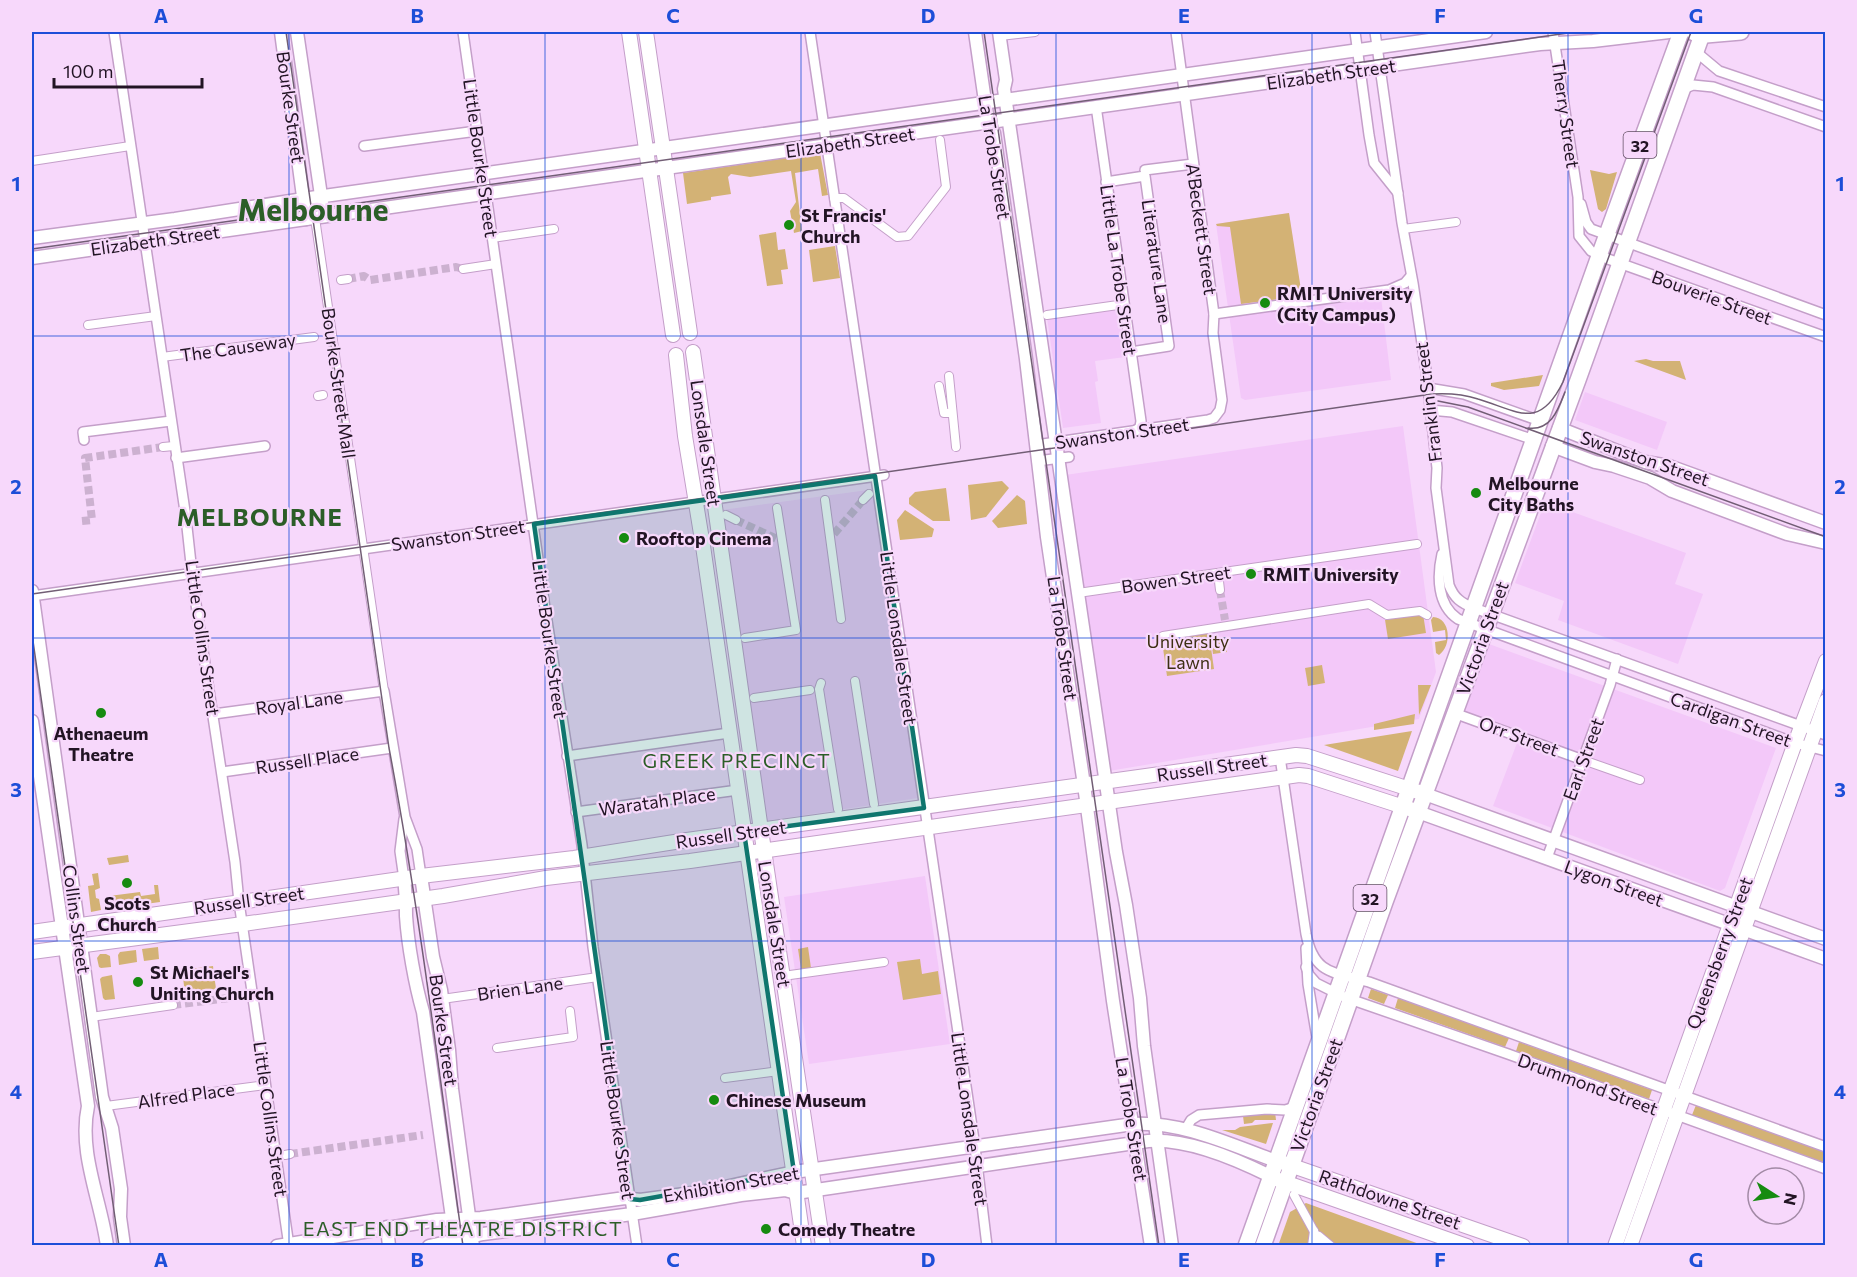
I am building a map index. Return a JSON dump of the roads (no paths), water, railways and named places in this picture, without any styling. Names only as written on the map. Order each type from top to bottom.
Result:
[{"type":"main road","points":[[629,32],[673,335]]},
{"type":"main road","points":[[646,32],[690,333]]},
{"type":"main road","name":"Victoria Street","points":[[1263,1245],[1289,1189],[1284,1163],[1295,1107],[1681,32]]},
{"type":"main road","points":[[1698,33],[1741,32]]},
{"type":"main road","name":"Victoria Street","points":[[1246,1245],[1270,1176],[1284,1163],[1351,999],[1490,614],[1560,428],[1695,51],[1698,33]]},
{"type":"main road","name":"Lonsdale Street","points":[[693,352],[737,668],[823,1245]]},
{"type":"main road","name":"Lonsdale Street","points":[[676,355],[676,369],[804,1245]]},
{"type":"main road","name":"Swanston Street","points":[[1540,421],[1560,428]]},
{"type":"main road","name":"Swanston Street","points":[[1534,440],[1552,446]]},
{"type":"main road","points":[[703,546],[720,544]]},
{"type":"main road","points":[[714,627],[731,625]]},
{"type":"main road","name":"Queensberry Street","points":[[1614,1245],[1776,793],[1826,662]]},
{"type":"main road","points":[[720,670],[737,668]]},
{"type":"main road","name":"Queensberry Street","points":[[1630,1245],[1810,746],[1820,733],[1826,701]]},
{"type":"main road","name":"Russell Street","points":[[32,932],[1280,757],[1307,756],[1425,794]]},
{"type":"main road","points":[[1188,770],[1192,790]]},
{"type":"main road","name":"Russell Street","points":[[32,952],[407,901],[546,878],[746,853],[1299,775],[1403,807]]},
{"type":"main road","points":[[1776,793],[1791,798]]},
{"type":"main road","name":"Lygon Street","points":[[1403,807],[1418,812]]},
{"type":"main road","points":[[818,822],[821,842]]},
{"type":"main road","points":[[635,849],[637,867]]},
{"type":"main road","points":[[543,862],[546,878]]},
{"type":"main road","points":[[749,873],[767,871]]},
{"type":"main road","points":[[760,947],[778,944]]},
{"type":"main road","points":[[1703,999],[1717,1004]]},
{"type":"main road","points":[[771,1019],[789,1017]]},
{"type":"main road","name":"Rathdowne Street","points":[[1284,1163],[1523,1245]]},
{"type":"main road","points":[[1640,1175],[1654,1180]]},
{"type":"main road","name":"Exhibition Street","points":[[1270,1176],[1289,1189]]},
{"type":"main road","name":"Rathdowne Street","points":[[1289,1189],[1368,1211],[1467,1245]]},
{"type":"main road","points":[[1368,1211],[1374,1194]]},
{"type":"main road","points":[[1629,1206],[1643,1211]]},
{"type":"street","name":"Little Collins Street","points":[[114,32],[214,714],[266,1084],[285,1245]]},
{"type":"street","name":"Bourke Street","points":[[281,32],[303,199],[315,217]]},
{"type":"street","name":"Bourke Street","points":[[297,32],[321,196],[315,217]]},
{"type":"street","name":"Little Bourke Street","points":[[463,32],[637,1245]]},
{"type":"street","name":"Little Lonsdale Street","points":[[810,32],[834,198],[880,475],[924,808],[975,1147],[987,1245]]},
{"type":"street","name":"La Trobe Street","points":[[975,32],[988,122],[994,133],[1026,359],[1037,461],[1113,1001],[1151,1245]]},
{"type":"street","points":[[999,34],[1035,32]]},
{"type":"street","name":"A'Beckett Street","points":[[1176,32],[1214,314],[1222,400],[1220,410],[1214,418],[1208,420]]},
{"type":"street","points":[[1355,32],[1374,163],[1398,193]]},
{"type":"street","name":"Franklin Street","points":[[1375,32],[1428,388],[1437,468],[1436,488],[1451,590],[1461,602],[1474,608]]},
{"type":"street","name":"Elizabeth Street","points":[[32,238],[1486,32]]},
{"type":"street","name":"Elizabeth Street","points":[[32,258],[1360,70],[1554,37],[1611,39],[1669,32]]},
{"type":"street","name":"La Trobe Street","points":[[999,34],[1006,80],[1004,89],[1056,442],[1064,458],[1078,593],[1140,998],[1144,1046],[1172,1245]]},
{"type":"street","name":"Therry Street","points":[[1554,37],[1578,196],[1579,236],[1586,246],[1599,256]]},
{"type":"street","points":[[1695,51],[1709,65],[1723,72],[1826,107]]},
{"type":"street","points":[[1717,89],[1723,72]]},
{"type":"street","points":[[1681,91],[1691,86],[1717,89],[1826,127]]},
{"type":"street","name":"Little La Trobe Street","points":[[1096,106],[1121,304],[1141,421],[1136,431]]},
{"type":"street","points":[[364,146],[477,131]]},
{"type":"street","points":[[834,198],[843,198],[897,237],[908,238],[939,203],[946,187],[940,140]]},
{"type":"street","points":[[32,160],[130,146]]},
{"type":"street","points":[[1145,170],[1193,164]]},
{"type":"street","name":"Literature Lane","points":[[1106,182],[1145,176],[1169,346],[1131,352]]},
{"type":"street","name":"Therry Street","points":[[1578,196],[1589,228],[1607,236]]},
{"type":"street","name":"Bourke Street Mall","points":[[315,217],[363,548]]},
{"type":"street","points":[[1403,229],[1456,222]]},
{"type":"street","points":[[492,238],[554,229]]},
{"type":"street","name":"Bouverie Street","points":[[1607,236],[1826,315]]},
{"type":"street","points":[[1398,286],[1406,274],[1406,248]]},
{"type":"street","name":"Bouverie Street","points":[[1599,256],[1826,337]]},
{"type":"street","points":[[463,268],[496,264]]},
{"type":"street","points":[[1214,314],[1389,290],[1405,283],[1411,276]]},
{"type":"street","points":[[1047,315],[1121,304]]},
{"type":"street","points":[[88,325],[156,316]]},
{"type":"street","name":"The Causeway","points":[[162,357],[314,337]]},
{"type":"street","points":[[949,376],[956,447]]},
{"type":"street","points":[[939,386],[944,413],[952,413]]},
{"type":"street","name":"Swanston Street","points":[[1428,388],[1464,394],[1540,421]]},
{"type":"street","name":"Swanston Street","points":[[1430,410],[1452,412],[1534,440]]},
{"type":"street","name":"Swanston Street","points":[[1036,445],[1208,420]]},
{"type":"street","points":[[84,440],[83,432],[171,421]]},
{"type":"street","name":"Swanston Street","points":[[1560,428],[1646,462],[1678,469],[1826,523]]},
{"type":"street","points":[[163,447],[174,446]]},
{"type":"street","points":[[176,458],[265,446]]},
{"type":"street","name":"Swanston Street","points":[[1552,446],[1597,463],[1650,478],[1672,491],[1787,534],[1826,543]]},
{"type":"street","name":"Swanston Street","points":[[1037,461],[1064,458]]},
{"type":"street","name":"Swanston Street","points":[[32,596],[880,475]]},
{"type":"street","points":[[863,500],[869,494]]},
{"type":"street","points":[[825,500],[832,536],[841,619]]},
{"type":"street","points":[[745,638],[796,630],[780,541],[777,508]]},
{"type":"street","points":[[726,515],[736,520]]},
{"type":"street","name":"Franklin Street","points":[[1443,541],[1439,577],[1443,599],[1452,615],[1469,623]]},
{"type":"street","name":"Bowen Street","points":[[1078,593],[1417,544]]},
{"type":"street","name":"Bourke Street","points":[[363,548],[392,747],[405,817],[417,849],[433,957],[442,999],[473,1241]]},
{"type":"street","points":[[1218,573],[1220,590]]},
{"type":"street","name":"Collins Street","points":[[32,591],[102,1097],[111,1120],[121,1189],[120,1218],[124,1245]]},
{"type":"street","points":[[1163,636],[1225,623],[1369,604],[1387,615],[1420,611],[1427,615]]},
{"type":"street","name":"Cardigan Street","points":[[1474,608],[1820,733]]},
{"type":"street","name":"Cardigan Street","points":[[1469,623],[1795,743],[1826,751]]},
{"type":"street","name":"Earl Street","points":[[1547,858],[1610,685],[1617,658]]},
{"type":"street","points":[[1636,685],[1642,668]]},
{"type":"street","points":[[855,681],[874,804]]},
{"type":"street","points":[[821,683],[819,689],[838,809]]},
{"type":"street","points":[[754,698],[810,690]]},
{"type":"street","name":"Royal Lane","points":[[214,714],[384,691]]},
{"type":"street","name":"Orr Street","points":[[1454,713],[1583,760]]},
{"type":"street","name":"Collins Street","points":[[32,721],[88,1107],[84,1124],[92,1182],[104,1220],[107,1245]]},
{"type":"street","points":[[567,756],[729,733]]},
{"type":"street","name":"Russell Place","points":[[222,772],[392,747]]},
{"type":"street","points":[[1280,757],[1305,934],[1306,967],[1317,1046]]},
{"type":"street","points":[[1583,760],[1640,780]]},
{"type":"street","name":"Waratah Place","points":[[576,812],[738,790]]},
{"type":"street","name":"Lygon Street","points":[[1425,794],[1826,939]]},
{"type":"street","name":"Lygon Street","points":[[1418,812],[1826,959]]},
{"type":"street","name":"Bourke Street","points":[[405,817],[400,851],[407,901],[406,916],[423,1012],[456,1243]]},
{"type":"street","name":"Drummond Street","points":[[1305,934],[1313,959],[1323,967],[1342,975],[1369,982],[1826,1147]]},
{"type":"street","points":[[783,976],[884,962]]},
{"type":"street","name":"Drummond Street","points":[[1306,967],[1313,980],[1351,999],[1826,1169]]},
{"type":"street","name":"Brien Lane","points":[[442,999],[598,977]]},
{"type":"street","points":[[91,1017],[173,1005]]},
{"type":"street","points":[[497,1048],[573,1037],[570,1011]]},
{"type":"street","points":[[725,1078],[779,1071]]},
{"type":"street","name":"Alfred Place","points":[[106,1106],[266,1084]]},
{"type":"street","points":[[1185,1130],[1191,1120],[1199,1115],[1267,1109],[1285,1110],[1295,1107]]},
{"type":"street","name":"Exhibition Street","points":[[285,1245],[452,1218],[470,1218],[630,1199],[640,1200],[707,1191],[794,1172],[1133,1124],[1155,1123],[1185,1130],[1284,1163]]},
{"type":"street","name":"Exhibition Street","points":[[429,1245],[473,1241],[559,1224],[741,1195],[785,1190],[796,1192],[815,1190],[1157,1141],[1196,1148],[1270,1176]]},
{"type":"street","points":[[994,1144],[996,1164]]},
{"type":"street","points":[[903,1156],[905,1177]]},
{"type":"street","points":[[840,1166],[842,1186]]},
{"type":"street","points":[[1289,1189],[1322,1245]]},
{"type":"street","points":[[556,1208],[559,1224]]},
{"type":"street","points":[[387,1227],[389,1245]]},
{"type":"street","points":[[1312,1245],[1314,1231]]},
{"type":"street","points":[[1314,1231],[1331,1245]]},
{"type":"tunnel","points":[[348,279],[364,276],[370,280],[456,267],[463,269]]},
{"type":"tunnel","points":[[82,521],[92,520],[85,458],[163,447]]},
{"type":"tunnel","points":[[834,534],[863,500]]},
{"type":"tunnel","points":[[736,520],[777,539]]},
{"type":"tunnel","points":[[1220,590],[1225,620]]},
{"type":"tunnel","points":[[173,1005],[229,998]]},
{"type":"tunnel","points":[[290,1154],[423,1135]]},
{"type":"tram line","points":[[286,32],[389,748],[420,934],[463,1246]]},
{"type":"tram line","points":[[984,32],[1159,1246]]},
{"type":"tram line","points":[[32,249],[1575,32]]},
{"type":"tram line","points":[[32,594],[1432,394],[1461,395],[1516,412],[1536,412],[1545,407],[1563,382],[1691,32]]},
{"type":"tram line","points":[[1528,428],[1536,428],[1548,423],[1565,392]]},
{"type":"tram line","points":[[1438,401],[1468,407],[1826,537]]},
{"type":"tram line","points":[[32,634],[119,1246]]},
{"type":"place","name":"St Francis' Church","points":[[789,225]]},
{"type":"place","name":"RMIT University (City Campus)","points":[[1265,303]]},
{"type":"place","name":"Melbourne City Baths","points":[[1476,493]]},
{"type":"place","name":"Rooftop Cinema","points":[[624,538]]},
{"type":"place","name":"RMIT University","points":[[1251,574]]},
{"type":"place","name":"Athenaeum Theatre","points":[[101,713]]},
{"type":"place","name":"Scots Church","points":[[127,883]]},
{"type":"place","name":"St Michael's Uniting Church","points":[[138,982]]},
{"type":"place","name":"Chinese Museum","points":[[714,1100]]},
{"type":"place","name":"Comedy Theatre","points":[[766,1229]]},
{"type":"district","name":"Melbourne","points":[[313,208]]},
{"type":"district","name":"MELBOURNE","points":[[260,516]]},
{"type":"district","name":"GREEK PRECINCT","points":[[737,760]]},
{"type":"district","name":"EAST END THEATRE DISTRICT","points":[[463,1228]]},
{"type":"park label","name":"University Lawn","points":[[1188,651]]}]
